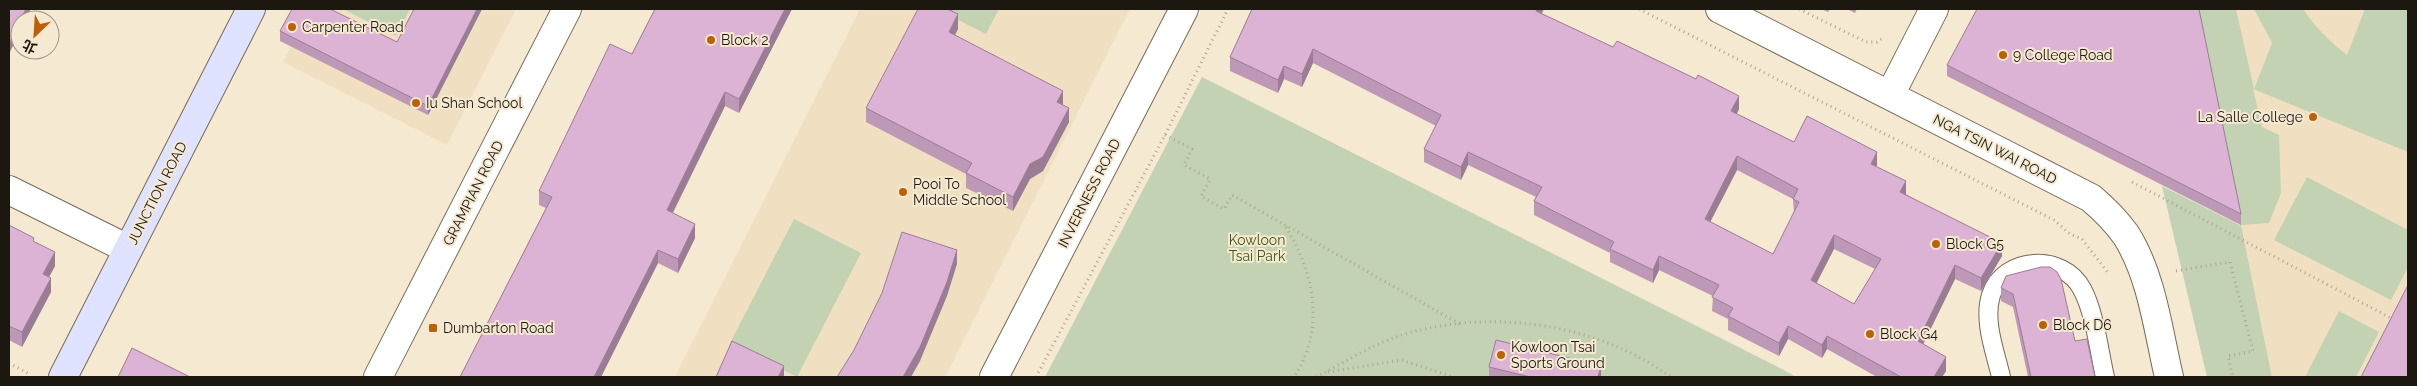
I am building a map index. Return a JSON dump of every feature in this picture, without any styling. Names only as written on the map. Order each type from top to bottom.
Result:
[{"type":"main road","name":"JUNCTION ROAD","points":[[63,377],[251,9]]},
{"type":"street","name":"GRAMPIAN ROAD","points":[[378,377],[567,9]]},
{"type":"street","name":"INVERNESS ROAD","points":[[994,377],[1184,9]]},
{"type":"street","name":"NGA TSIN WAI ROAD","points":[[1720,9],[2091,198],[2109,214],[2129,240],[2145,277],[2169,377]]},
{"type":"street","points":[[1890,95],[1934,9]]},
{"type":"street","points":[[9,190],[128,249]]},
{"type":"lane","points":[[2001,377],[1989,324],[1988,309],[1992,293],[2000,280],[2012,270],[2027,264],[2044,263],[2059,267],[2072,276],[2082,288],[2088,303],[2105,377]]},
{"type":"path","points":[[1036,377],[1165,135],[1228,9]]},
{"type":"path","points":[[1639,9],[2054,220],[2082,240],[2112,279]]},
{"type":"path","points":[[1798,9],[1866,42],[1877,42],[1886,36],[1888,30]]},
{"type":"path","points":[[1165,135],[1192,149],[1184,165],[1210,179],[1201,196],[1224,209],[1232,195],[1460,324]]},
{"type":"path","points":[[2132,182],[2397,321]]},
{"type":"path","points":[[1285,226],[1301,252],[1308,274],[1314,312],[1309,341],[1294,377]]},
{"type":"path","points":[[2175,272],[2230,262],[2253,351],[2228,356],[2233,377]]},
{"type":"path","points":[[1316,377],[1367,348],[1412,332],[1460,324],[1526,323],[1590,336],[1651,363],[1671,377]]},
{"type":"path","points":[[1326,372],[1401,360],[1453,377]]},
{"type":"path","points":[[9,363],[29,374]]},
{"type":"shaded area","name":"Iu Shan School","points":[[310,9],[516,9],[447,145],[283,62]]},
{"type":"shaded area","name":"Pooi To Middle School","points":[[860,9],[1130,9],[945,377],[675,377]]},
{"type":"shaded area","name":"La Salle College","points":[[2197,9],[2408,9],[2408,377],[2272,377]]},
{"type":"green space","points":[[343,9],[410,9],[396,36]]},
{"type":"green space","points":[[937,9],[999,9],[986,34]]},
{"type":"green space","points":[[2197,9],[2236,9],[2254,89],[2272,43],[2254,9],[2303,9],[2323,34],[2347,55],[2365,9],[2408,9],[2408,152],[2253,89],[2262,127],[2279,135],[2281,193],[2269,223],[2241,225],[2272,377],[2207,377],[2162,186],[2240,225]]},
{"type":"green space","name":"Kowloon Tsai Park","points":[[1202,77],[1784,370],[1796,377],[1045,377]]},
{"type":"green space","points":[[2307,177],[2408,230],[2408,267],[2391,300],[2274,240]]},
{"type":"green space","points":[[794,219],[861,253],[797,377],[730,343]]},
{"type":"green space","points":[[2339,311],[2379,332],[2356,377],[2305,377]]},
{"type":"building","points":[[9,9],[26,9],[10,10],[9,44]]},
{"type":"building","name":"Iu Shan School","points":[[292,9],[330,9],[397,42],[414,9],[477,9],[428,106],[280,31]]},
{"type":"building","points":[[655,9],[785,9],[739,99],[725,92],[667,210],[695,224],[678,259],[658,250],[594,377],[460,377],[552,197],[539,191],[610,44],[632,54]]},
{"type":"building","points":[[918,9],[947,9],[958,14],[949,32],[1063,91],[1057,102],[1069,108],[1043,157],[1030,164],[1013,197],[966,173],[972,163],[866,108]]},
{"type":"building","points":[[1252,9],[1537,9],[1536,11],[1613,47],[1617,41],[1696,79],[1698,75],[1739,96],[1731,111],[1794,142],[1807,116],[1877,152],[1871,164],[1906,181],[1900,192],[2002,243],[1981,278],[1955,265],[1918,341],[1946,357],[1934,377],[1901,377],[1827,336],[1822,345],[1788,326],[1779,343],[1728,316],[1733,308],[1712,297],[1719,285],[1659,256],[1653,270],[1610,249],[1614,242],[1534,201],[1542,187],[1468,152],[1461,167],[1424,149],[1441,115],[1313,49],[1302,74],[1284,66],[1278,80],[1230,57]],"holes":[[[1737,156],[1798,189],[1793,199],[1799,202],[1773,254],[1705,219]],[[1834,235],[1881,259],[1854,304],[1811,280]]]},
{"type":"building","points":[[1977,9],[2199,9],[2241,214],[1947,65]]},
{"type":"building","points":[[9,225],[34,238],[33,241],[55,252],[43,274],[51,278],[22,332],[9,326]]},
{"type":"building","points":[[902,232],[957,250],[947,282],[920,347],[903,377],[837,377],[854,350],[882,293]]},
{"type":"building","points":[[2041,267],[2050,267],[2057,272],[2061,279],[2075,341],[2087,339],[2095,377],[2031,377],[2013,294],[2001,288],[2006,276]]},
{"type":"building","points":[[2408,285],[2408,377],[2361,377]]},
{"type":"building","points":[[1496,340],[1601,366],[1598,377],[1530,377],[1489,367]]},
{"type":"building","points":[[732,341],[784,366],[778,377],[716,377]]},
{"type":"building","points":[[132,348],[190,377],[118,377]]},
{"type":"place","name":"Carpenter Road","points":[[292,27]]},
{"type":"place","name":"Block 2","points":[[711,40]]},
{"type":"place","name":"9 College Road","points":[[2003,55]]},
{"type":"place","name":"Iu Shan School","points":[[416,103]]},
{"type":"place","name":"La Salle College","points":[[2313,117]]},
{"type":"place","name":"Pooi To Middle School","points":[[903,192]]},
{"type":"place","name":"Block G5","points":[[1936,244]]},
{"type":"place","name":"Block D6","points":[[2043,325]]},
{"type":"place","name":"Dumbarton Road","points":[[433,328]]},
{"type":"place","name":"Block G4","points":[[1870,334]]},
{"type":"place","name":"Kowloon Tsai Sports Ground","points":[[1501,355]]}]
